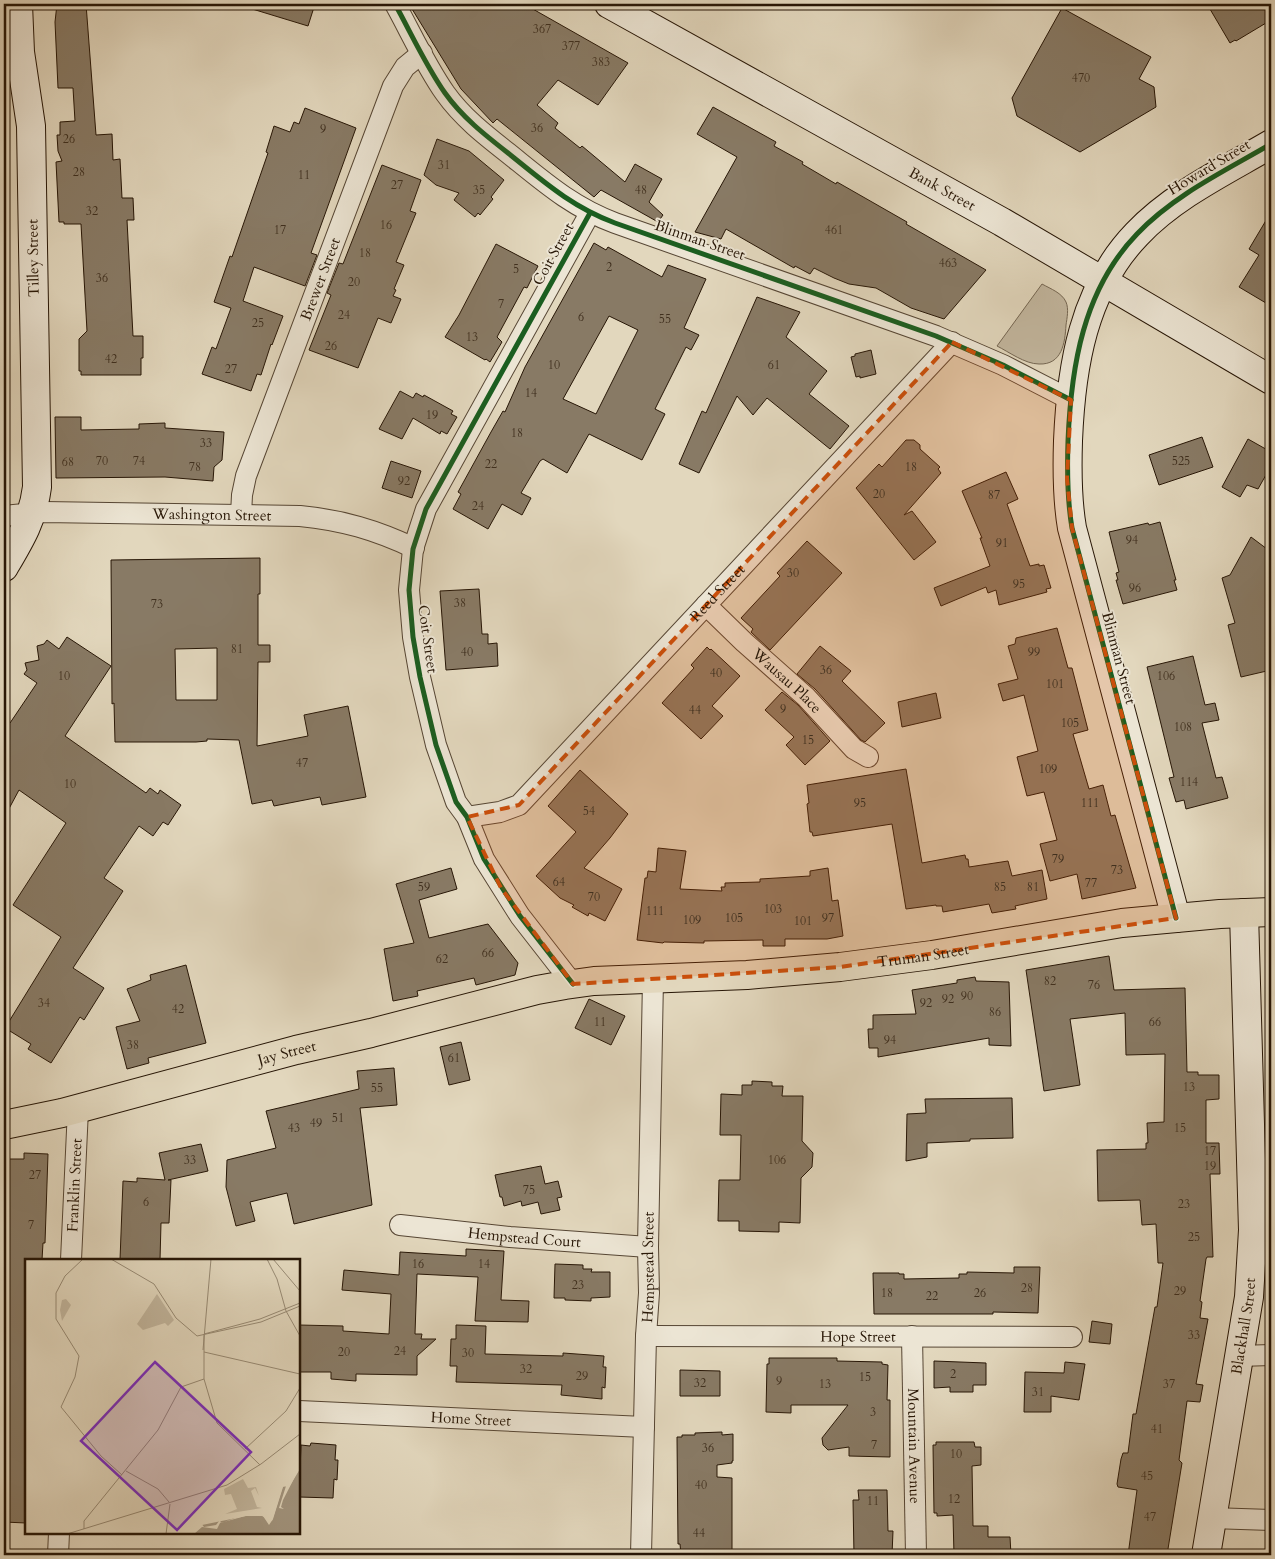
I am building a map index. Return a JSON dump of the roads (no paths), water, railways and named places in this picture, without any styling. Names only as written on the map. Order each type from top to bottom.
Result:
[{"type":"main road","name":"Tilley Street","points":[[4,567],[32,513],[37,487],[31,135],[29,112],[14,78],[20,52],[18,4]]},
{"type":"main road","name":"Bank Street","points":[[609,4],[920,175],[1103,280],[1271,380]]},
{"type":"main road","name":"Howard Street","points":[[1103,280],[1125,248],[1158,214],[1197,187],[1271,144]]},
{"type":"main road","name":"Blinman Street","points":[[1103,280],[1091,306],[1082,334],[1071,400],[1067,478],[1068,503],[1072,528],[1176,918]]},
{"type":"main road","name":"Truman Street","points":[[573,984],[616,979],[747,975],[840,967],[932,955],[1122,924],[1176,918],[1271,912]]},
{"type":"main road","name":"Blackhall Street","points":[[1206,1555],[1249,1297],[1252,1263],[1253,1230],[1244,913]]},
{"type":"main road","name":"Jay Street","points":[[4,1125],[78,1109],[296,1050],[371,1033],[537,990],[573,984]]},
{"type":"street","name":"Blinman Street","points":[[395,4],[444,92],[459,111],[476,128],[557,192],[590,213],[952,342],[1003,365],[1071,400]]},
{"type":"street","name":"Brewer Street","points":[[241,515],[246,476],[393,86],[405,67],[422,53]]},
{"type":"street","name":"Coit Street","points":[[573,984],[520,916],[501,888],[484,859],[467,817],[456,802],[431,726],[413,637],[409,590],[414,548],[421,522],[436,491],[590,213]]},
{"type":"street","name":"Reed Street","points":[[467,817],[500,812],[519,805],[952,342]]},
{"type":"street","name":"Washington Street","points":[[4,516],[32,513],[300,516],[330,519],[359,526],[387,535],[414,548]]},
{"type":"street","name":"Wausau Place","points":[[706,605],[748,646],[806,697],[854,749],[868,757]]},
{"type":"street","name":"Hempstead Street","points":[[641,1555],[646,1336],[649,1293],[648,1247],[653,979]]},
{"type":"street","name":"Franklin Street","points":[[71,1259],[78,1109]]},
{"type":"street","name":"Hempstead Court","points":[[400,1225],[510,1237],[648,1247]]},
{"type":"street","name":"Hope Street","points":[[646,1336],[1072,1337]]},
{"type":"street","name":"Mountain Avenue","points":[[912,1336],[916,1555]]},
{"type":"street","points":[[1239,1356],[1271,1355]]},
{"type":"street","name":"Home Street","points":[[300,1411],[644,1427]]},
{"type":"street","points":[[1211,1518],[1271,1520]]},
{"type":"street","points":[[58,1555],[59,1534]]}]
